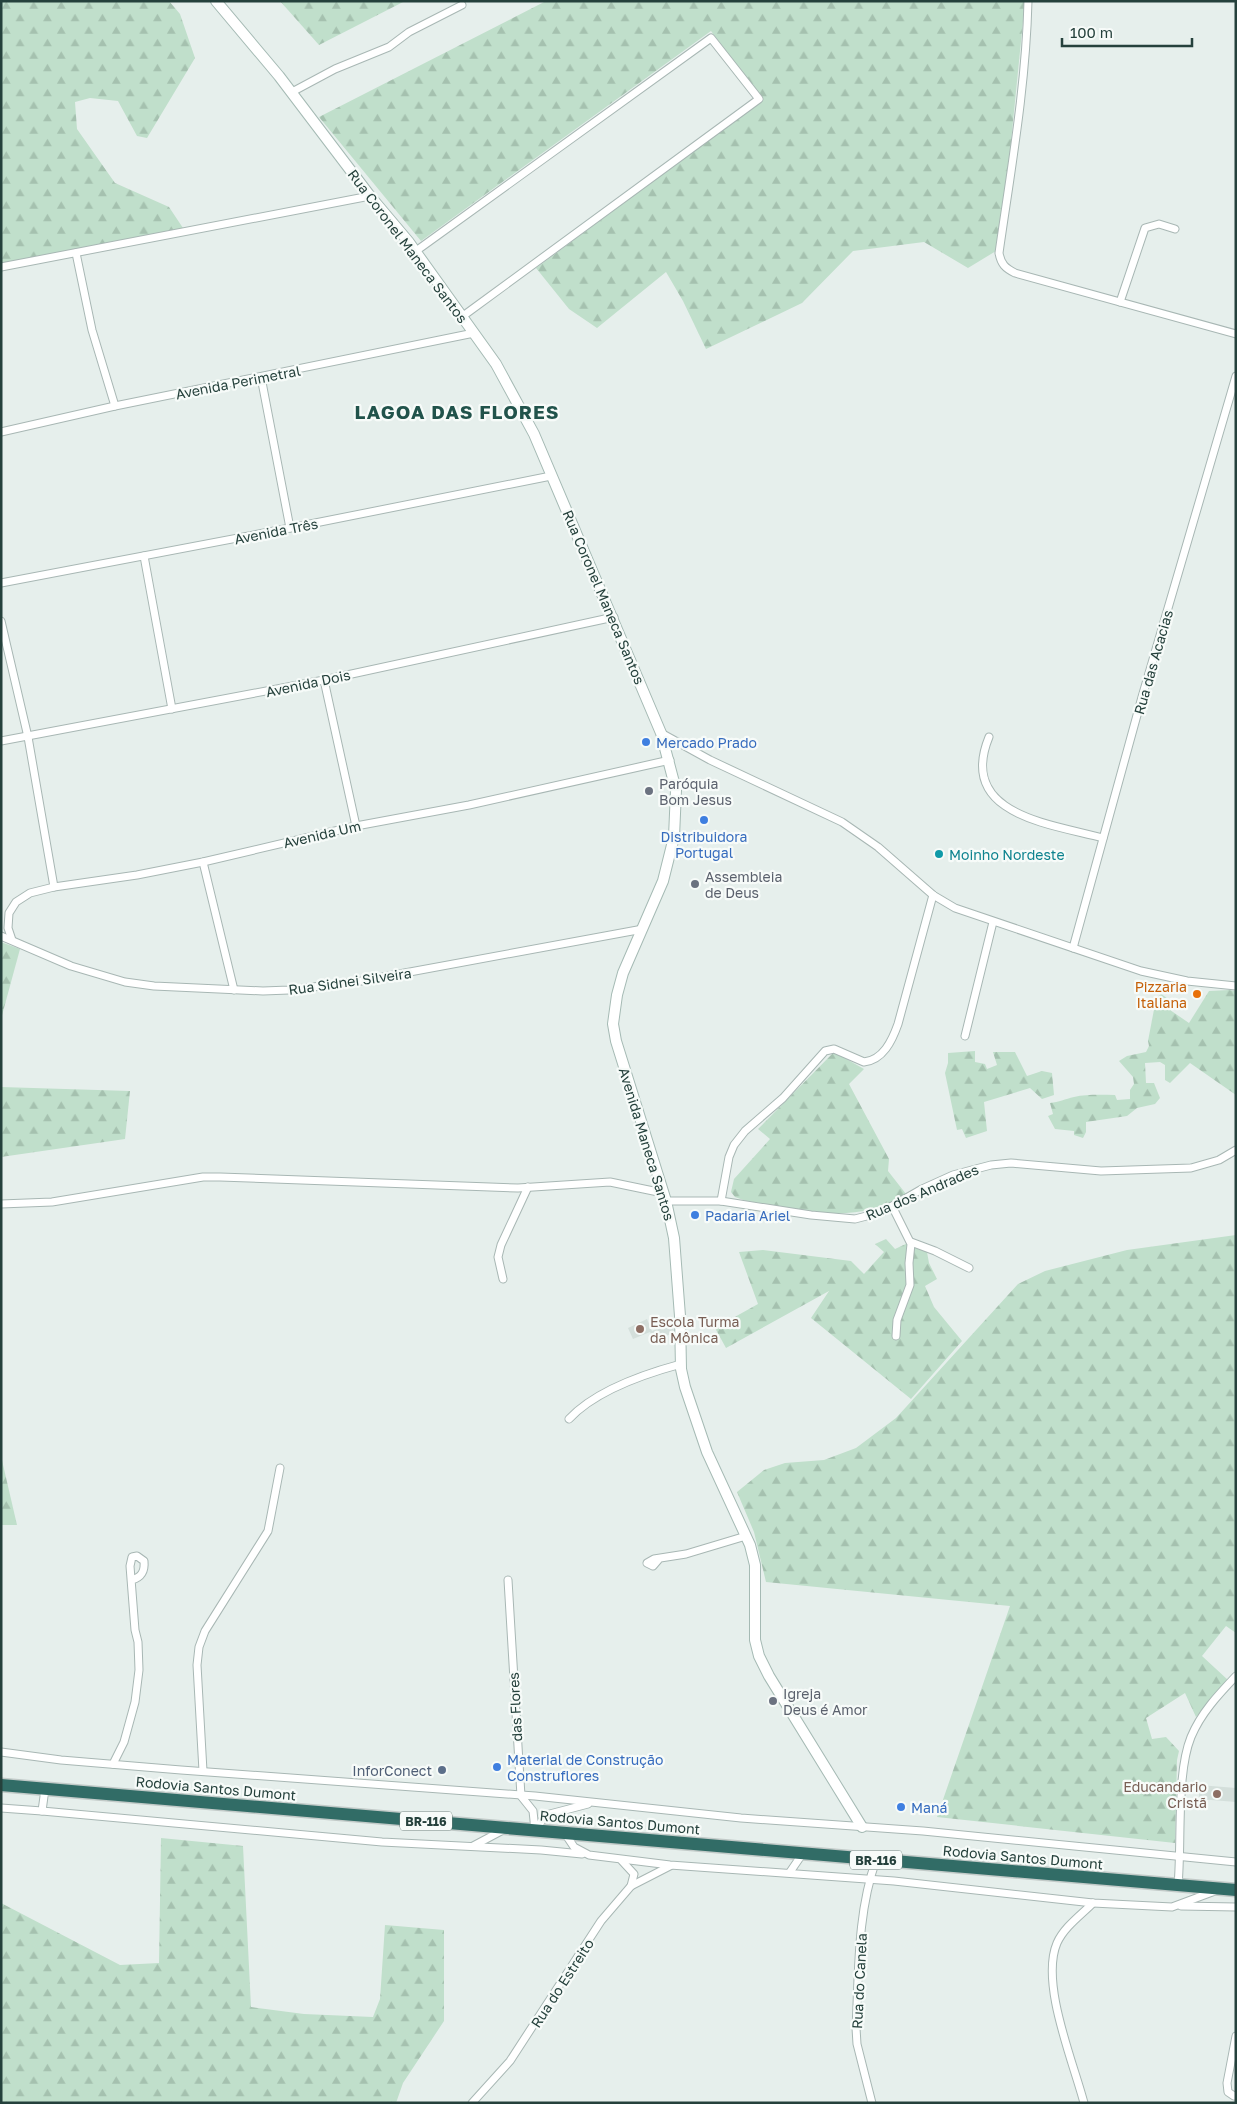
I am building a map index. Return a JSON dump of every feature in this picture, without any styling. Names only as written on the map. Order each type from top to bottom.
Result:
[{"type":"highway","name":"Rodovia Santos Dumont","points":[[1,1785],[563,1831],[876,1860],[1229,1889]]},
{"type":"street","name":"Rua Coronel Maneca Santos","points":[[216,1],[292,92],[370,196],[416,251],[496,364],[523,412],[614,617],[670,760]]},
{"type":"street","points":[[1028,1],[1022,87],[1013,166],[998,252],[1000,261],[1005,268],[1015,273],[1236,334]]},
{"type":"street","points":[[292,92],[335,69],[389,47],[409,32],[462,5]]},
{"type":"street","points":[[416,251],[711,38],[759,99],[463,316]]},
{"type":"street","points":[[1,267],[370,196]]},
{"type":"street","points":[[1120,302],[1145,228],[1160,224],[1175,229]]},
{"type":"street","points":[[76,253],[92,330],[115,406]]},
{"type":"street","name":"Avenida Perimetral","points":[[1,432],[115,406],[474,333]]},
{"type":"street","name":"Rua das Acacias","points":[[1073,948],[1236,376]]},
{"type":"street","points":[[261,377],[290,528]]},
{"type":"street","name":"Avenida Três","points":[[1,583],[551,476]]},
{"type":"street","points":[[144,556],[172,709]]},
{"type":"street","name":"Avenida Dois","points":[[1,741],[324,680],[614,617]]},
{"type":"street","points":[[1,621],[28,737],[54,887]]},
{"type":"street","points":[[324,680],[356,826]]},
{"type":"street","points":[[661,733],[710,760],[842,822],[878,847],[933,895],[955,908],[1162,976],[1236,986]]},
{"type":"street","points":[[989,737],[983,751],[983,775],[995,799],[1004,808],[1026,818],[1103,838]]},
{"type":"street","name":"Avenida Um","points":[[7,938],[8,919],[16,902],[30,893],[54,887],[138,875],[203,862],[356,826],[468,805],[670,760]]},
{"type":"street","name":"Avenida Maneca Santos","points":[[670,760],[676,790],[674,837],[663,881],[644,929],[623,973],[614,1007],[613,1024],[618,1050],[665,1197],[674,1238],[678,1278],[681,1364],[696,1424],[746,1536],[755,1565],[756,1640],[759,1656],[769,1676],[862,1827]]},
{"type":"street","points":[[203,862],[234,990]]},
{"type":"street","points":[[721,1201],[729,1157],[734,1145],[745,1131],[783,1098],[825,1051],[830,1048],[838,1050],[864,1062],[877,1057],[889,1045],[898,1024],[933,895]]},
{"type":"street","points":[[965,1036],[993,922]]},
{"type":"street","name":"Rua Sidnei Silveira","points":[[7,938],[71,966],[125,982],[234,990],[289,990],[361,981],[644,929]]},
{"type":"street","points":[[1,945],[7,938]]},
{"type":"street","name":"Rua dos Andrades","points":[[1,1204],[52,1202],[203,1177],[528,1187],[610,1182],[665,1197],[721,1201],[842,1218],[868,1217],[953,1176],[991,1165],[1012,1163],[1101,1171],[1191,1168],[1219,1160],[1236,1150]]},
{"type":"street","points":[[503,1279],[498,1257],[501,1245],[528,1187]]},
{"type":"street","points":[[892,1206],[911,1242],[909,1263],[910,1285],[897,1320],[896,1336]]},
{"type":"street","points":[[911,1242],[935,1251],[969,1268]]},
{"type":"street","points":[[569,1419],[579,1408],[591,1400],[642,1376],[681,1364]]},
{"type":"street","points":[[203,1771],[197,1665],[199,1647],[205,1631],[268,1531],[280,1468]]},
{"type":"street","points":[[659,1559],[746,1536]]},
{"type":"street","points":[[114,1764],[124,1742],[138,1683],[138,1642],[135,1630],[132,1580]]},
{"type":"street","name":"das Flores","points":[[508,1580],[521,1796],[533,1810],[535,1830]]},
{"type":"street","points":[[1178,1885],[1185,1756],[1199,1720],[1212,1702],[1236,1676]]},
{"type":"street","points":[[1,1752],[114,1764],[521,1796],[741,1818],[1045,1842],[1180,1858],[1236,1862]]},
{"type":"street","points":[[42,1811],[45,1789]]},
{"type":"street","points":[[535,1830],[546,1815],[594,1803]]},
{"type":"street","points":[[1,1808],[382,1842],[472,1846],[589,1855],[670,1866],[790,1872],[1093,1903],[1172,1907],[1236,1907]]},
{"type":"street","points":[[472,1846],[508,1828]]},
{"type":"street","points":[[563,1831],[574,1847],[589,1855]]},
{"type":"street","points":[[790,1872],[803,1853]]},
{"type":"street","points":[[621,1860],[634,1874],[631,1886]]},
{"type":"street","name":"Rua do Canela","points":[[872,2103],[857,2044],[856,2028],[860,1932],[869,1880],[876,1860]]},
{"type":"street","points":[[631,1886],[670,1866]]},
{"type":"street","name":"Rua do Estreito","points":[[472,2103],[510,2062],[601,1921],[631,1886]]},
{"type":"street","points":[[1172,1907],[1229,1889]]},
{"type":"street","points":[[1084,2103],[1055,2003],[1051,1976],[1052,1957],[1057,1941],[1070,1925],[1093,1903]]},
{"type":"street","points":[[1234,2096],[1228,2092],[1227,2083],[1236,2036]]},
{"type":"shaded area","points":[[647,1319],[652,1331],[670,1323],[675,1332],[655,1341],[650,1332],[633,1339],[628,1328]]},
{"type":"shaded area","name":"Educandario Cristã","points":[[1199,1785],[1236,1788],[1236,1802],[1199,1799]]},
{"type":"green space","points":[[1,1],[169,1],[180,14],[195,58],[147,138],[137,136],[118,101],[90,98],[75,102],[77,129],[115,183],[169,207],[183,228],[1,266]]},
{"type":"green space","points":[[280,1],[405,1],[319,45]]},
{"type":"green space","points":[[546,1],[1025,1],[1005,202],[996,251],[968,268],[924,242],[853,251],[802,303],[706,349],[683,301],[666,272],[597,328],[569,309],[536,268],[763,100],[711,31],[421,241],[319,117]]},
{"type":"green space","points":[[1,942],[20,949],[1,1019]]},
{"type":"green space","points":[[1209,991],[1236,991],[1236,1095],[1190,1063],[1170,1083],[1165,1080],[1165,1065],[1160,1062],[1145,1063],[1146,1083],[1154,1083],[1160,1098],[1155,1104],[1137,1108],[1127,1116],[1086,1122],[1086,1132],[1083,1138],[1074,1135],[1074,1131],[1055,1129],[1048,1116],[1053,1114],[1050,1103],[1089,1095],[1115,1095],[1117,1100],[1130,1099],[1130,1090],[1134,1084],[1133,1077],[1119,1061],[1127,1056],[1146,1052],[1149,1046],[1148,1041],[1156,999],[1161,994],[1167,998],[1170,1010],[1189,1023]]},
{"type":"green space","points":[[975,1051],[975,1062],[985,1064],[987,1069],[997,1065],[993,1052],[1015,1052],[1027,1076],[1042,1071],[1052,1073],[1054,1095],[1042,1099],[1030,1088],[984,1102],[987,1131],[966,1138],[962,1129],[957,1130],[945,1073],[948,1053]]},
{"type":"green space","points":[[834,1052],[864,1069],[849,1084],[889,1159],[888,1171],[906,1194],[887,1204],[848,1213],[808,1211],[746,1201],[735,1197],[731,1192],[734,1179],[770,1139],[758,1129]]},
{"type":"green space","points":[[1,1087],[130,1091],[125,1139],[1,1157]]},
{"type":"green space","points":[[1236,1235],[1236,1633],[1226,1626],[1202,1656],[1228,1680],[1196,1717],[1185,1693],[1146,1718],[1152,1739],[1166,1737],[1179,1751],[1177,1760],[1175,1843],[937,1817],[1010,1606],[766,1582],[754,1532],[737,1492],[764,1470],[785,1463],[824,1460],[856,1448],[896,1418],[1018,1284],[1045,1271],[1127,1250]]},
{"type":"green space","points":[[886,1239],[895,1249],[910,1242],[927,1252],[929,1263],[937,1279],[925,1286],[934,1307],[962,1341],[911,1399],[811,1318],[829,1291],[726,1348],[715,1328],[758,1304],[739,1252],[763,1250],[851,1261],[864,1274],[884,1252],[875,1244]]},
{"type":"green space","points":[[1,1456],[17,1525],[1,1525]]},
{"type":"green space","points":[[161,1838],[243,1846],[251,2007],[304,2014],[373,2017],[380,1999],[385,1925],[444,1930],[444,2021],[403,2083],[396,2103],[1,2103],[1,1903],[120,1965],[159,1963]]},
{"type":"place","name":"Mercado Prado","points":[[646,742]]},
{"type":"place","name":"Paróquia Bom Jesus","points":[[649,791]]},
{"type":"place","name":"Distribuidora Portugal","points":[[704,820]]},
{"type":"place","name":"Moinho Nordeste","points":[[939,854]]},
{"type":"place","name":"Assembleia de Deus","points":[[695,884]]},
{"type":"place","name":"Pizzaria Italiana","points":[[1197,994]]},
{"type":"place","name":"Padaria Ariel","points":[[695,1215]]},
{"type":"place","name":"Escola Turma da Mônica","points":[[640,1329]]},
{"type":"place","name":"Igreja Deus é Amor","points":[[773,1701]]},
{"type":"place","name":"Material de Construção Construflores","points":[[497,1767]]},
{"type":"place","name":"InforConect","points":[[442,1770]]},
{"type":"place","name":"Educandario Cristã","points":[[1217,1794]]},
{"type":"place","name":"Maná","points":[[901,1807]]},
{"type":"district","name":"LAGOA DAS FLORES","points":[[457,411]]}]
